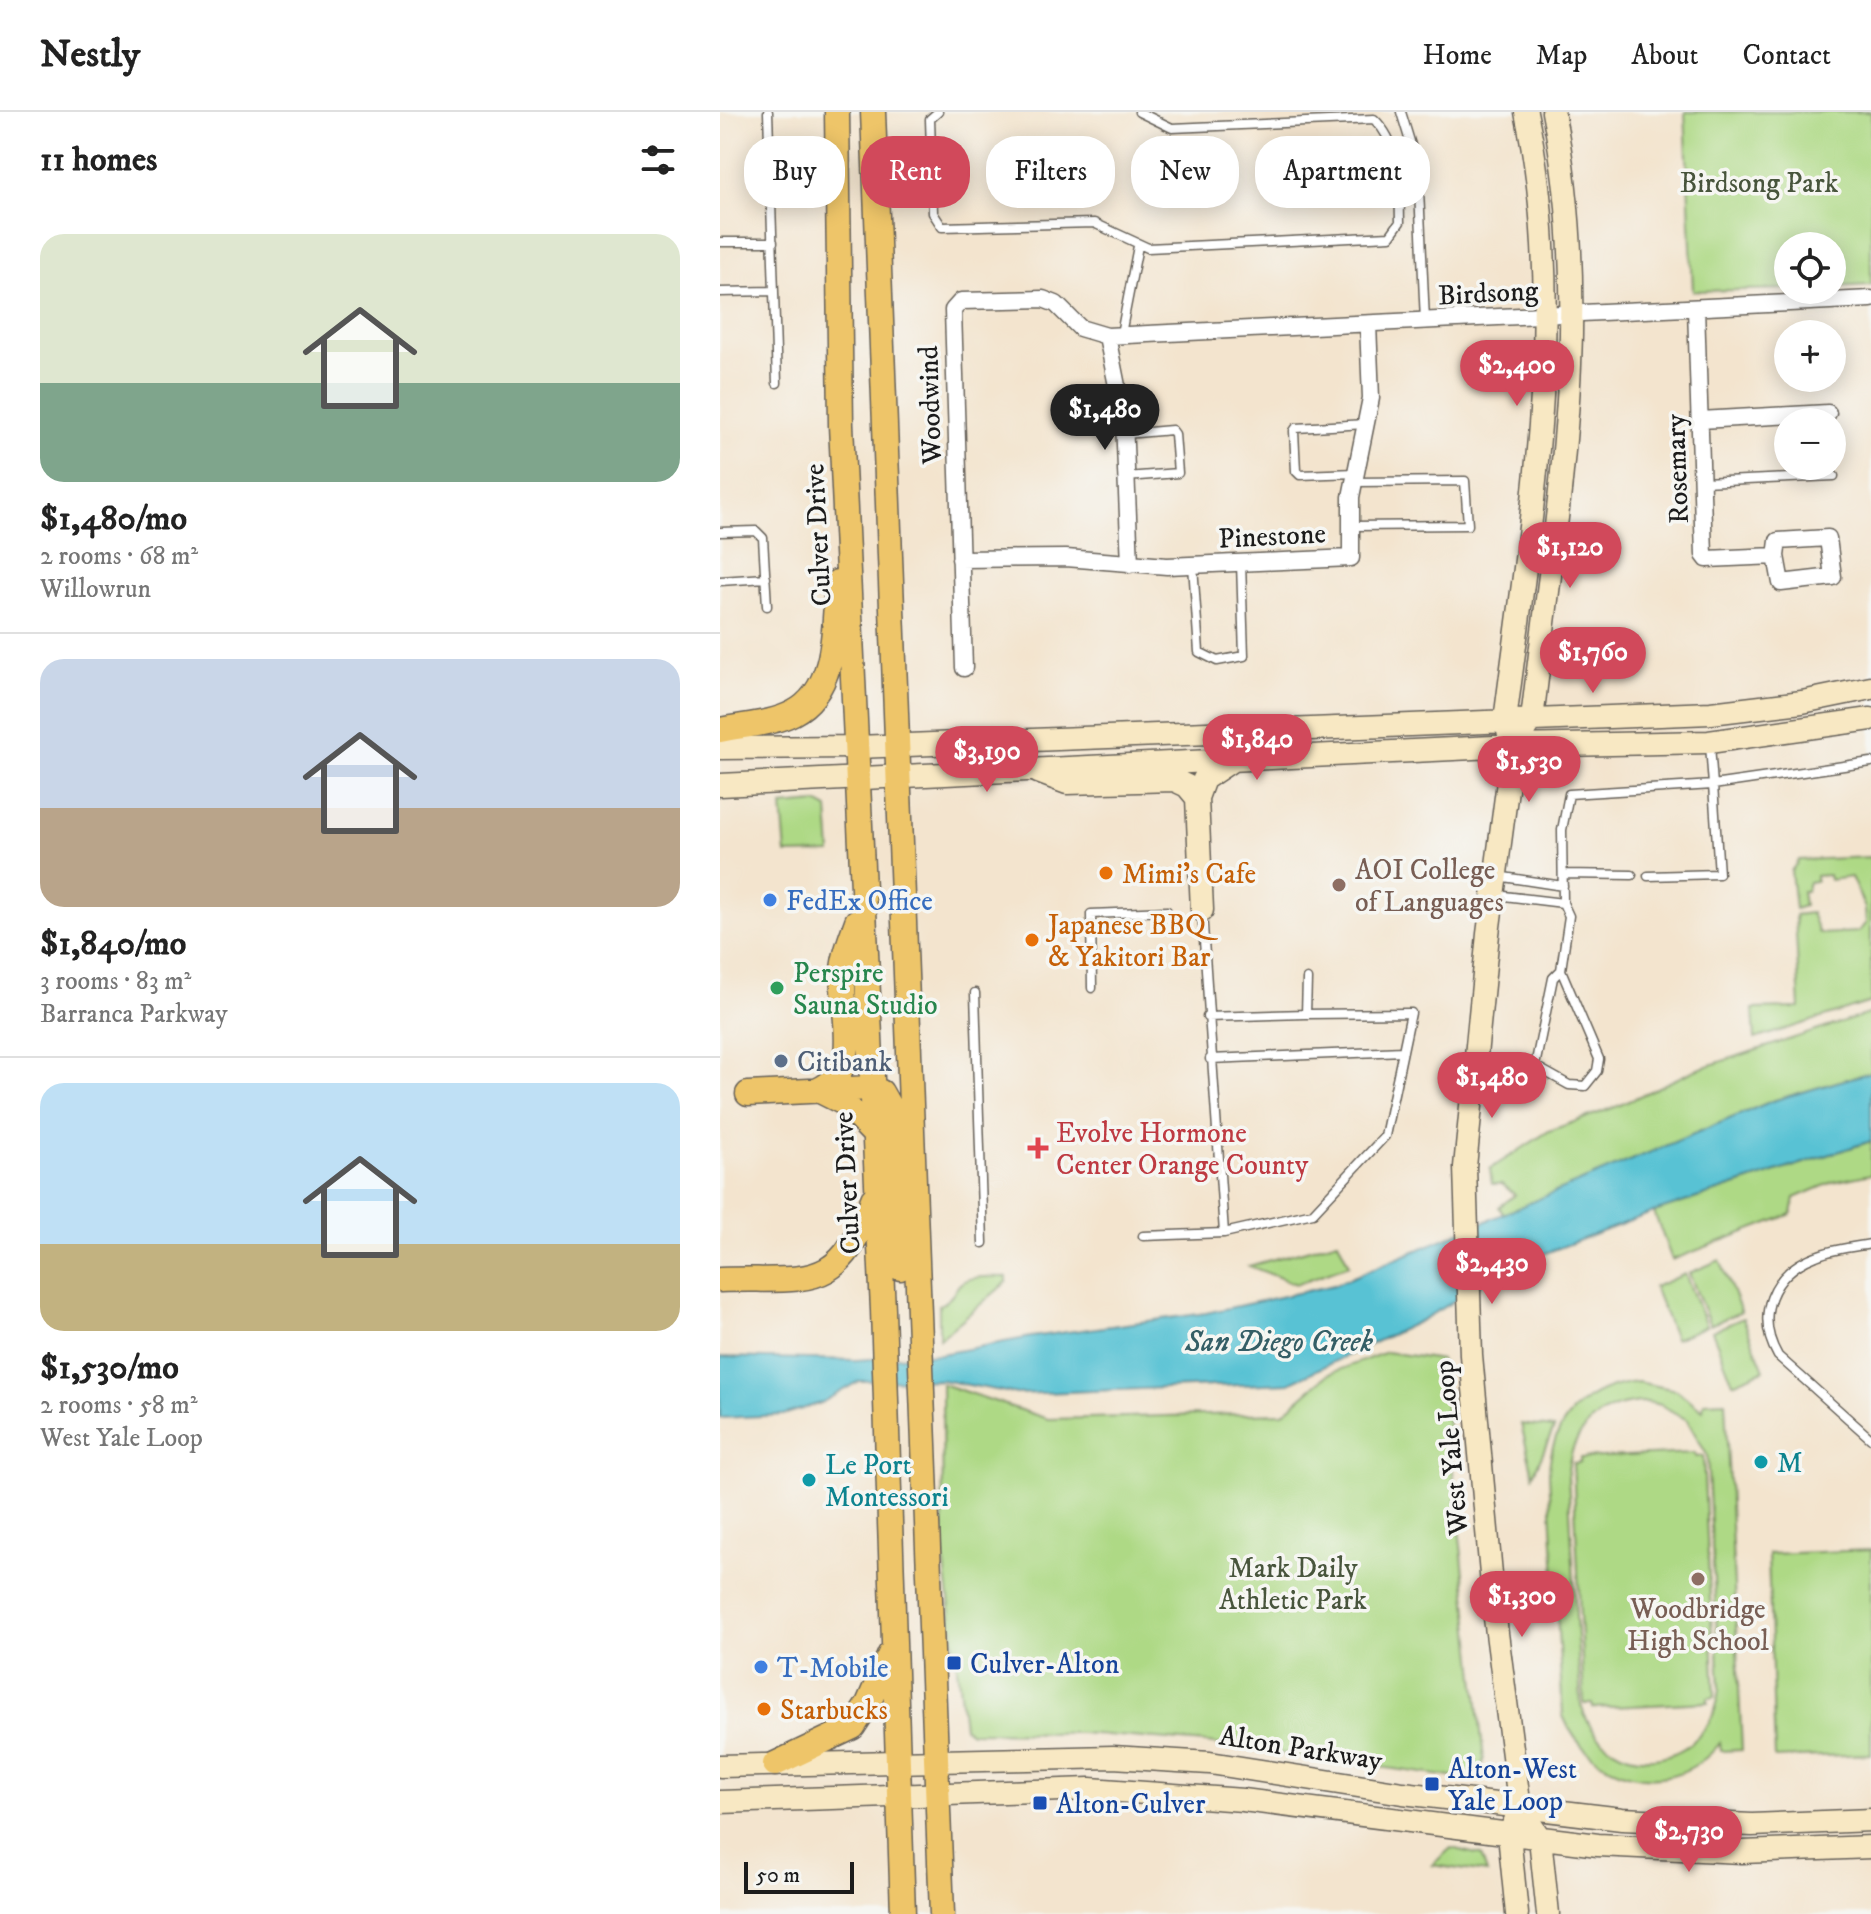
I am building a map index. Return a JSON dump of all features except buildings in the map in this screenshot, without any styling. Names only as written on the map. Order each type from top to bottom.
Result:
[{"type":"main road","name":"Culver Drive","points":[[837,112],[845,488],[870,1088],[883,1310],[891,1652],[903,1914]]},
{"type":"main road","points":[[873,112],[919,1388],[942,1914]]},
{"type":"main road","name":"West Yale Loop","points":[[1514,746],[1505,721],[1540,415],[1544,316],[1541,226],[1534,149],[1526,112]]},
{"type":"main road","name":"West Yale Loop","points":[[1548,1914],[1540,1838],[1520,1809],[1495,1618],[1471,1355],[1465,1167],[1495,885],[1514,746],[1532,720],[1567,425],[1572,314],[1569,234],[1553,112]]},
{"type":"main road","points":[[720,730],[794,712],[808,702],[822,684],[833,641],[845,488]]},
{"type":"main road","points":[[720,748],[857,747],[1711,713],[1802,702],[1871,688]]},
{"type":"main road","points":[[720,785],[1514,746],[1709,742],[1871,719]]},
{"type":"main road","points":[[1202,910],[1197,798],[1204,779],[1232,761]]},
{"type":"main road","points":[[1030,769],[1067,783],[1174,780],[1187,786],[1197,798]]},
{"type":"main road","points":[[818,1090],[833,1083],[843,1072],[847,1057],[843,969],[863,904]]},
{"type":"main road","points":[[748,1094],[870,1088],[881,1092],[890,1108],[900,1268],[917,1299]]},
{"type":"main road","points":[[818,1090],[844,1103],[873,1133]]},
{"type":"main road","points":[[720,1280],[811,1277],[827,1271],[846,1256],[876,1189]]},
{"type":"main road","points":[[775,1764],[853,1727],[868,1704],[891,1652]]},
{"type":"main road","name":"Alton Parkway","points":[[720,1766],[1080,1756],[1177,1760],[1520,1809],[1703,1824],[1871,1820]]},
{"type":"main road","name":"Alton Parkway","points":[[720,1802],[1090,1789],[1171,1793],[1540,1838],[1692,1851],[1871,1847]]},
{"type":"main road","points":[[1517,1914],[1509,1834],[1520,1809]]},
{"type":"street","name":"Woodwind","points":[[964,668],[953,310],[961,301],[1043,299],[1056,304],[1080,328],[1114,335]]},
{"type":"street","name":"Birdsong","points":[[1114,335],[1871,299]]},
{"type":"street","name":"Rosemary","points":[[1696,308],[1704,555],[1707,559],[1776,556]]},
{"type":"street","name":"Pinestone","points":[[960,559],[1066,558],[1130,564],[1193,565],[1351,558],[1355,477],[1371,398],[1368,324]]},
{"type":"street","points":[[1114,335],[1125,434],[1130,564]]},
{"type":"street","points":[[1700,420],[1774,416]]},
{"type":"lane","points":[[768,112],[777,383]]},
{"type":"lane","points":[[938,112],[930,119],[933,213],[942,227],[1094,223],[1138,246],[1390,236],[1400,222],[1398,165],[1386,130],[1374,119],[1172,128],[1142,113]]},
{"type":"lane","points":[[1401,112],[1418,168],[1425,322]]},
{"type":"lane","points":[[720,242],[773,242]]},
{"type":"lane","points":[[1114,335],[1138,246]]},
{"type":"lane","points":[[720,292],[774,291]]},
{"type":"lane","points":[[1351,527],[1468,525],[1465,481],[1300,475],[1296,471],[1296,428],[1366,424]]},
{"type":"lane","points":[[1125,434],[1172,430],[1175,434],[1178,473],[1126,477]]},
{"type":"lane","points":[[1703,482],[1774,479]]},
{"type":"lane","points":[[720,532],[756,531],[763,538],[767,606]]},
{"type":"lane","points":[[1193,565],[1199,652],[1217,661],[1244,656],[1241,563]]},
{"type":"lane","points":[[720,581],[766,578]]},
{"type":"lane","points":[[1648,876],[1719,874],[1709,742]]},
{"type":"lane","points":[[1561,970],[1553,978],[1535,1066],[1569,1085],[1585,1086],[1597,1071],[1599,1059],[1561,970],[1569,916],[1563,903],[1562,830],[1569,794],[1713,785],[1871,762]]},
{"type":"lane","points":[[1564,874],[1632,875]]},
{"type":"lane","points":[[1495,885],[1563,886]]},
{"type":"lane","points":[[1495,885],[1563,903]]},
{"type":"lane","points":[[1202,910],[1224,1233]]},
{"type":"lane","points":[[1092,988],[1091,914],[1167,911]]},
{"type":"lane","points":[[1306,1014],[1307,979]]},
{"type":"lane","points":[[975,993],[983,1243]]},
{"type":"lane","points":[[1143,1236],[1224,1233],[1313,1213],[1385,1136],[1411,1013],[1207,1017]]},
{"type":"lane","points":[[1210,1059],[1403,1051]]},
{"type":"lane","points":[[1871,1244],[1824,1253],[1800,1264],[1779,1286],[1768,1304],[1765,1320],[1769,1339],[1778,1356],[1871,1439]]},
{"type":"green space","name":"Birdsong Park","points":[[1685,112],[1871,112],[1871,285],[1846,286],[1846,232],[1774,232],[1774,289],[1693,291]]},
{"type":"green space","points":[[817,803],[828,809],[831,853],[786,854],[782,806]]},
{"type":"green space","points":[[1871,857],[1871,1002],[1755,1039],[1753,1009],[1800,1008],[1795,915],[1811,913],[1819,934],[1858,932],[1866,923],[1865,908],[1851,877],[1830,880],[1829,875],[1816,876],[1816,881],[1809,882],[1806,891],[1802,891],[1804,906],[1795,909],[1791,871],[1799,860]]},
{"type":"green space","points":[[1871,1013],[1871,1072],[1772,1101],[1504,1215],[1499,1207],[1515,1195],[1502,1184],[1492,1184],[1490,1169],[1549,1131],[1618,1106],[1695,1070]]},
{"type":"green space","points":[[1871,1141],[1871,1174],[1833,1182],[1795,1198],[1792,1214],[1672,1260],[1654,1212]]},
{"type":"green space","points":[[1338,1241],[1349,1265],[1296,1284],[1249,1266]]},
{"type":"green space","points":[[1720,1260],[1741,1312],[1710,1325],[1689,1273]]},
{"type":"green space","points":[[1685,1274],[1706,1326],[1675,1339],[1654,1287]]},
{"type":"green space","points":[[1007,1277],[1007,1282],[939,1339],[939,1305],[961,1283],[977,1278]]},
{"type":"green space","points":[[1743,1318],[1764,1370],[1733,1383],[1712,1331]]},
{"type":"green space","name":"Mark Daily Athletic Park","points":[[1386,1352],[1441,1360],[1484,1760],[1477,1775],[1458,1778],[1206,1743],[1081,1733],[971,1732],[964,1727],[943,1548],[942,1384],[1048,1419],[1283,1413],[1328,1374]]},
{"type":"green space","points":[[1638,1382],[1676,1390],[1703,1410],[1704,1402],[1725,1401],[1742,1750],[1721,1751],[1720,1743],[1701,1761],[1680,1773],[1657,1777],[1634,1776],[1592,1756],[1575,1738],[1563,1716],[1549,1474],[1551,1455],[1556,1438],[1574,1410],[1587,1399],[1619,1385]],"holes":[[[1631,1403],[1661,1405],[1687,1420],[1707,1455],[1720,1688],[1712,1716],[1698,1737],[1679,1751],[1656,1758],[1634,1757],[1612,1748],[1594,1731],[1581,1705],[1568,1475],[1575,1444],[1591,1421],[1616,1407]]]},
{"type":"green space","points":[[1521,1424],[1554,1428],[1533,1475]]},
{"type":"green space","points":[[1695,1453],[1696,1457],[1703,1456],[1715,1697],[1708,1698],[1708,1702],[1593,1708],[1592,1704],[1584,1704],[1573,1463],[1580,1462],[1580,1458]]},
{"type":"green space","points":[[1871,1550],[1871,1754],[1775,1758],[1768,1554]]},
{"type":"green space","points":[[1451,1848],[1481,1855],[1487,1873],[1432,1865]]},
{"type":"water","name":"San Diego Creek","points":[[1871,1072],[1871,1141],[1654,1212],[1514,1265],[1422,1320],[1289,1383],[1017,1394],[942,1380],[859,1381],[821,1403],[783,1415],[720,1418],[720,1357],[856,1360],[941,1354],[1031,1337],[1206,1313],[1334,1285],[1772,1101]]},
{"type":"place","name":"Mimi's Cafe","points":[[1106,873]]},
{"type":"place","name":"AOI College of Languages","points":[[1339,885]]},
{"type":"place","name":"FedEx Office","points":[[770,900]]},
{"type":"place","name":"Japanese BBQ & Yakitori Bar","points":[[1032,940]]},
{"type":"place","name":"Perspire Sauna Studio","points":[[777,988]]},
{"type":"place","name":"Citibank","points":[[781,1061]]},
{"type":"place","name":"Evolve Hormone Center Orange County","points":[[1038,1148]]},
{"type":"place","name":"M","points":[[1761,1462]]},
{"type":"place","name":"Le Port Montessori","points":[[809,1480]]},
{"type":"place","name":"Woodbridge High School","points":[[1698,1579]]},
{"type":"place","name":"Culver-Alton","points":[[954,1663]]},
{"type":"place","name":"T-Mobile","points":[[761,1667]]},
{"type":"place","name":"Starbucks","points":[[764,1709]]},
{"type":"place","name":"Alton-West Yale Loop","points":[[1432,1784]]},
{"type":"place","name":"Alton-Culver","points":[[1040,1803]]}]
